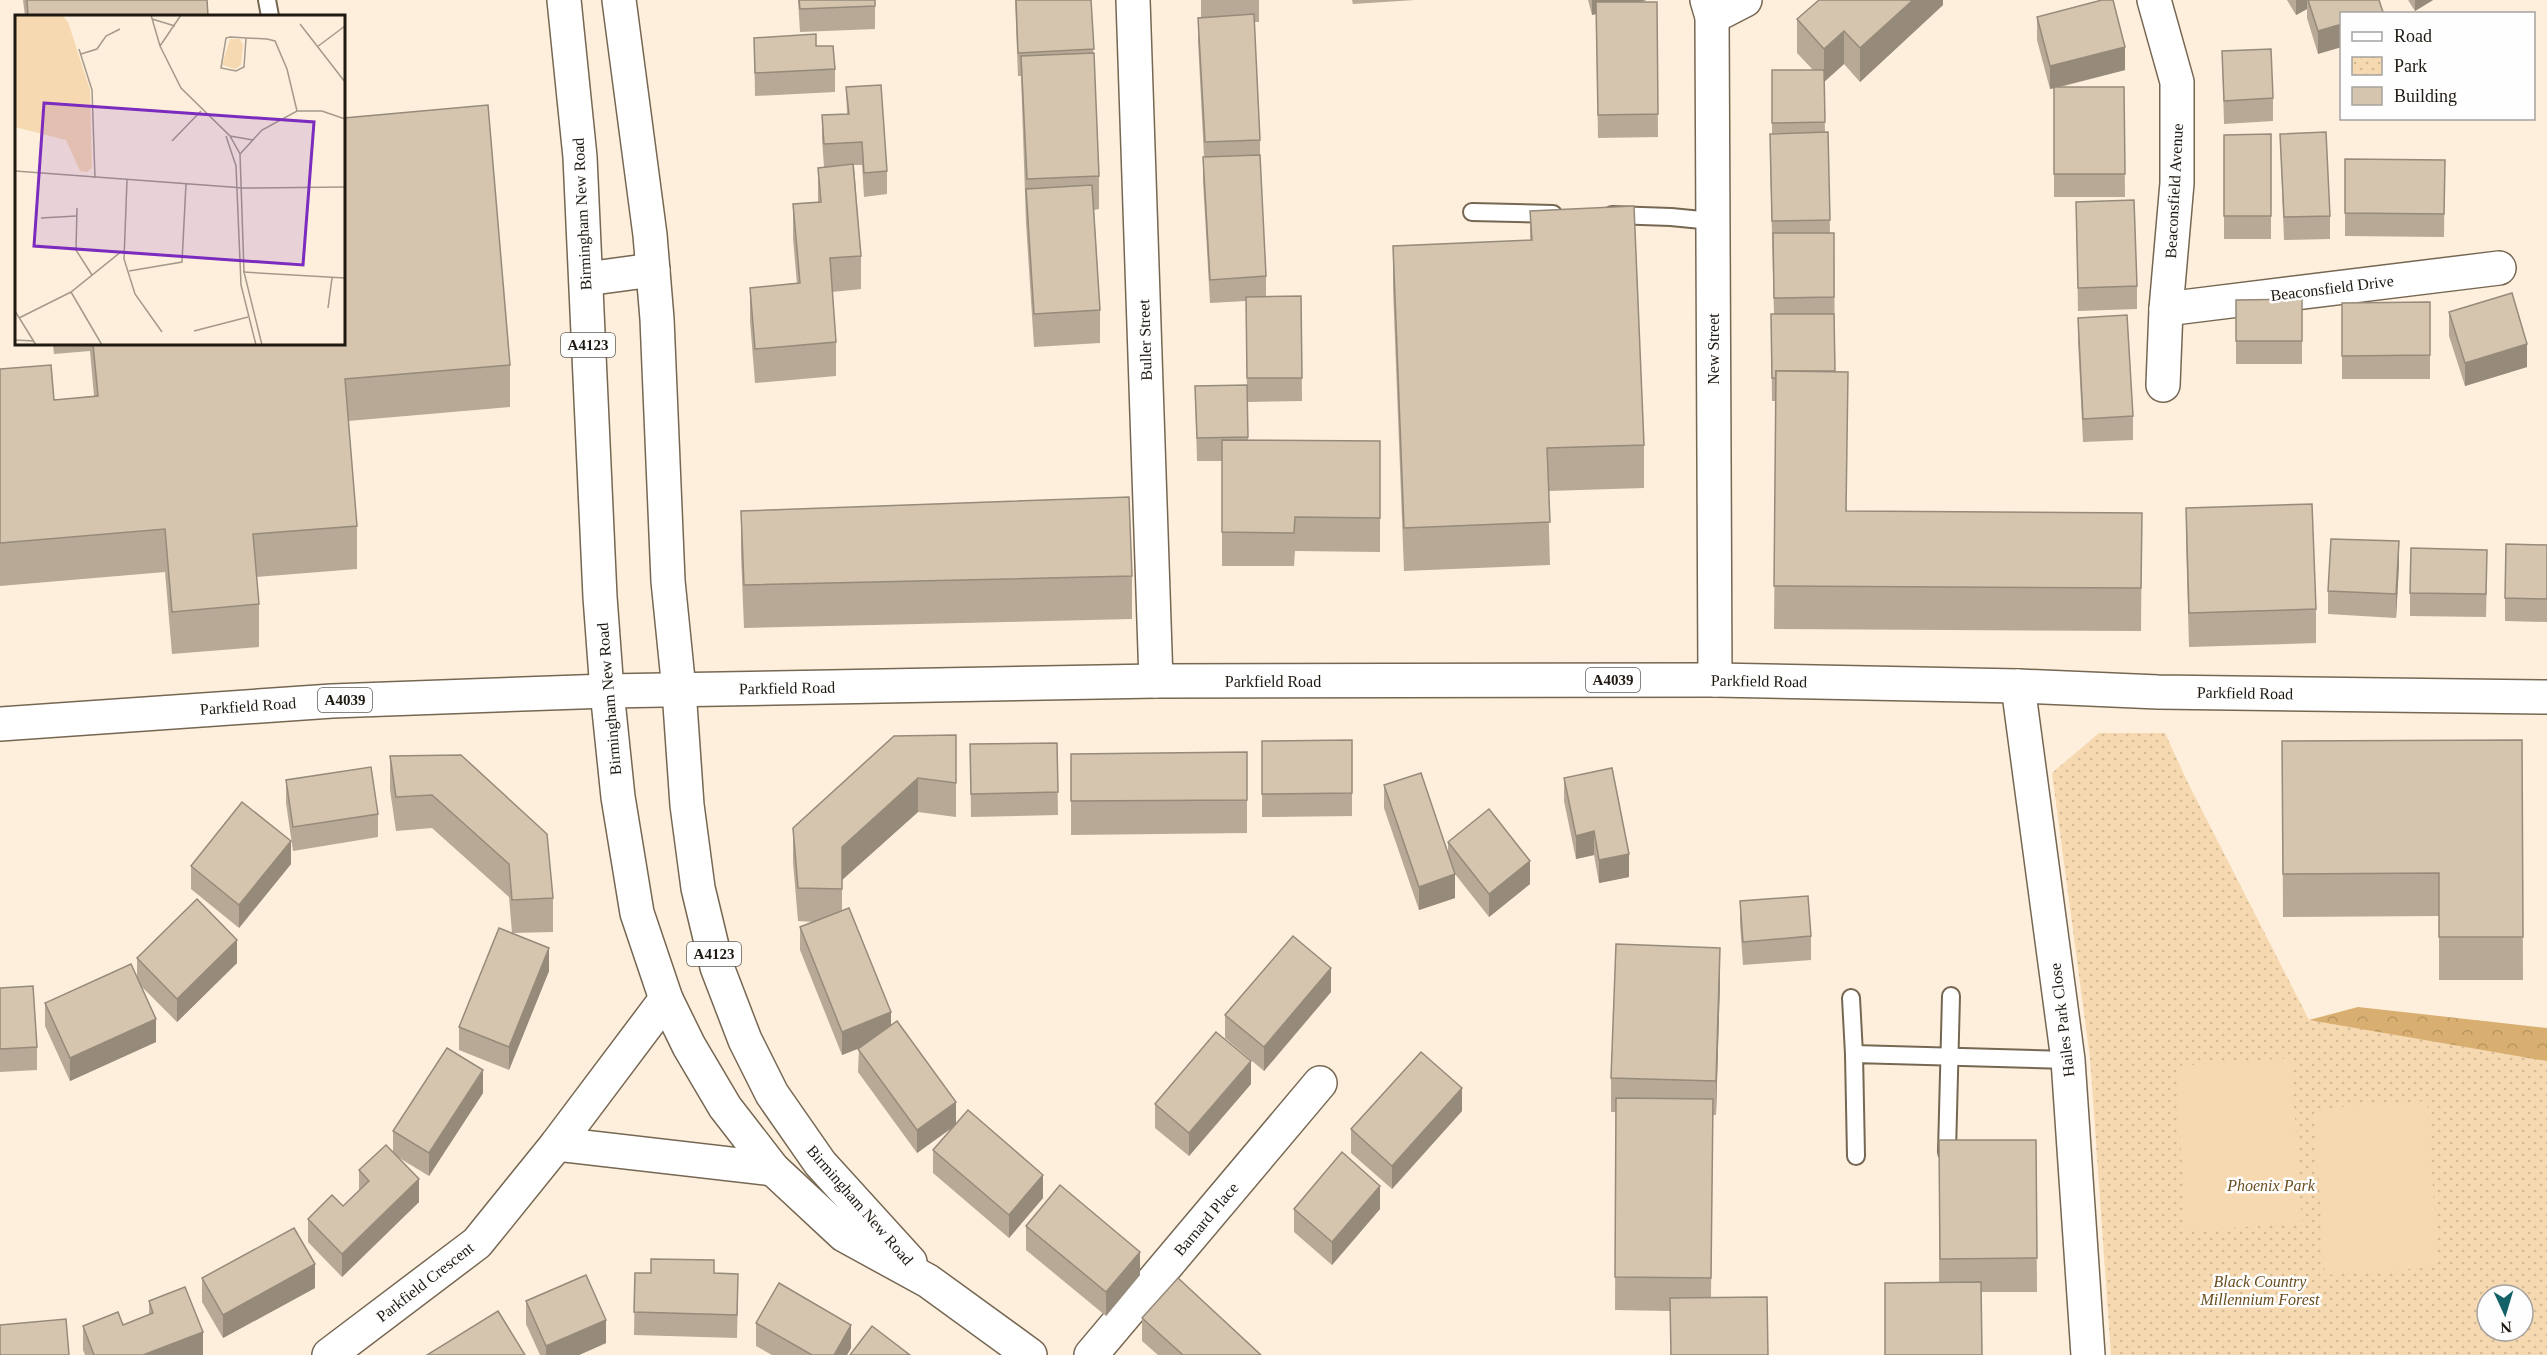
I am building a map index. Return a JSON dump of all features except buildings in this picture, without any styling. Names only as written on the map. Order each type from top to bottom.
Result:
[{"type":"main road","name":"Birmingham New Road","points":[[564,0],[580,157],[599,585],[607,691],[618,797],[637,913],[666,999],[689,1046],[725,1107],[773,1169],[844,1235],[928,1281],[1030,1355]]},
{"type":"main road","name":"Birmingham New Road","points":[[619,0],[653,270],[668,581],[687,805],[698,888],[717,967],[745,1040],[772,1094],[820,1163],[928,1281]]},
{"type":"main road","name":"Buller Street","points":[[1133,0],[1156,681]]},
{"type":"main road","points":[[1710,9],[1745,0]]},
{"type":"main road","name":"Beaconsfield Avenue","points":[[2154,0],[2177,82],[2177,183],[2166,309],[2163,386]]},
{"type":"main road","name":"New Street","points":[[1710,9],[1715,680]]},
{"type":"main road","name":"Beaconsfield Drive","points":[[2166,309],[2499,268]]},
{"type":"main road","points":[[586,279],[653,270]]},
{"type":"main road","name":"Parkfield Road","points":[[0,724],[332,701],[607,691],[1156,681],[1715,680],[2018,686],[2158,692],[2547,697]]},
{"type":"main road","name":"Hailes Park Close","points":[[2018,686],[2068,1060],[2088,1355]]},
{"type":"main road","name":"Parkfield Crescent","points":[[329,1355],[477,1243],[557,1144],[666,999]]},
{"type":"main road","name":"Barnard Place","points":[[1091,1355],[1320,1083]]},
{"type":"main road","points":[[557,1144],[773,1169]]},
{"type":"lane","points":[[267,0],[270,15]]},
{"type":"lane","points":[[1472,212],[1566,214]]},
{"type":"lane","points":[[1600,215],[1671,217],[1712,221]]},
{"type":"lane","points":[[1947,1152],[1951,996]]},
{"type":"lane","points":[[1851,998],[1856,1156]]},
{"type":"lane","points":[[1854,1054],[2068,1060]]},
{"type":"green space","name":"Phoenix Park","points":[[2099,733],[2165,733],[2188,783],[2309,1020],[2547,1061],[2547,1355],[2111,1355],[2090,1058],[2052,773]]},
{"type":"green space","points":[[2358,1007],[2547,1028],[2547,1103],[2309,1020]]},
{"type":"green space","points":[[2291,1058],[2302,1224],[2186,1230],[2176,1066]]},
{"type":"green space","points":[[2427,1101],[2438,1267],[2325,1275],[2314,1109]]},
{"type":"park label","name":"Black Country Millennium Forest","points":[[2260,1290]]}]
